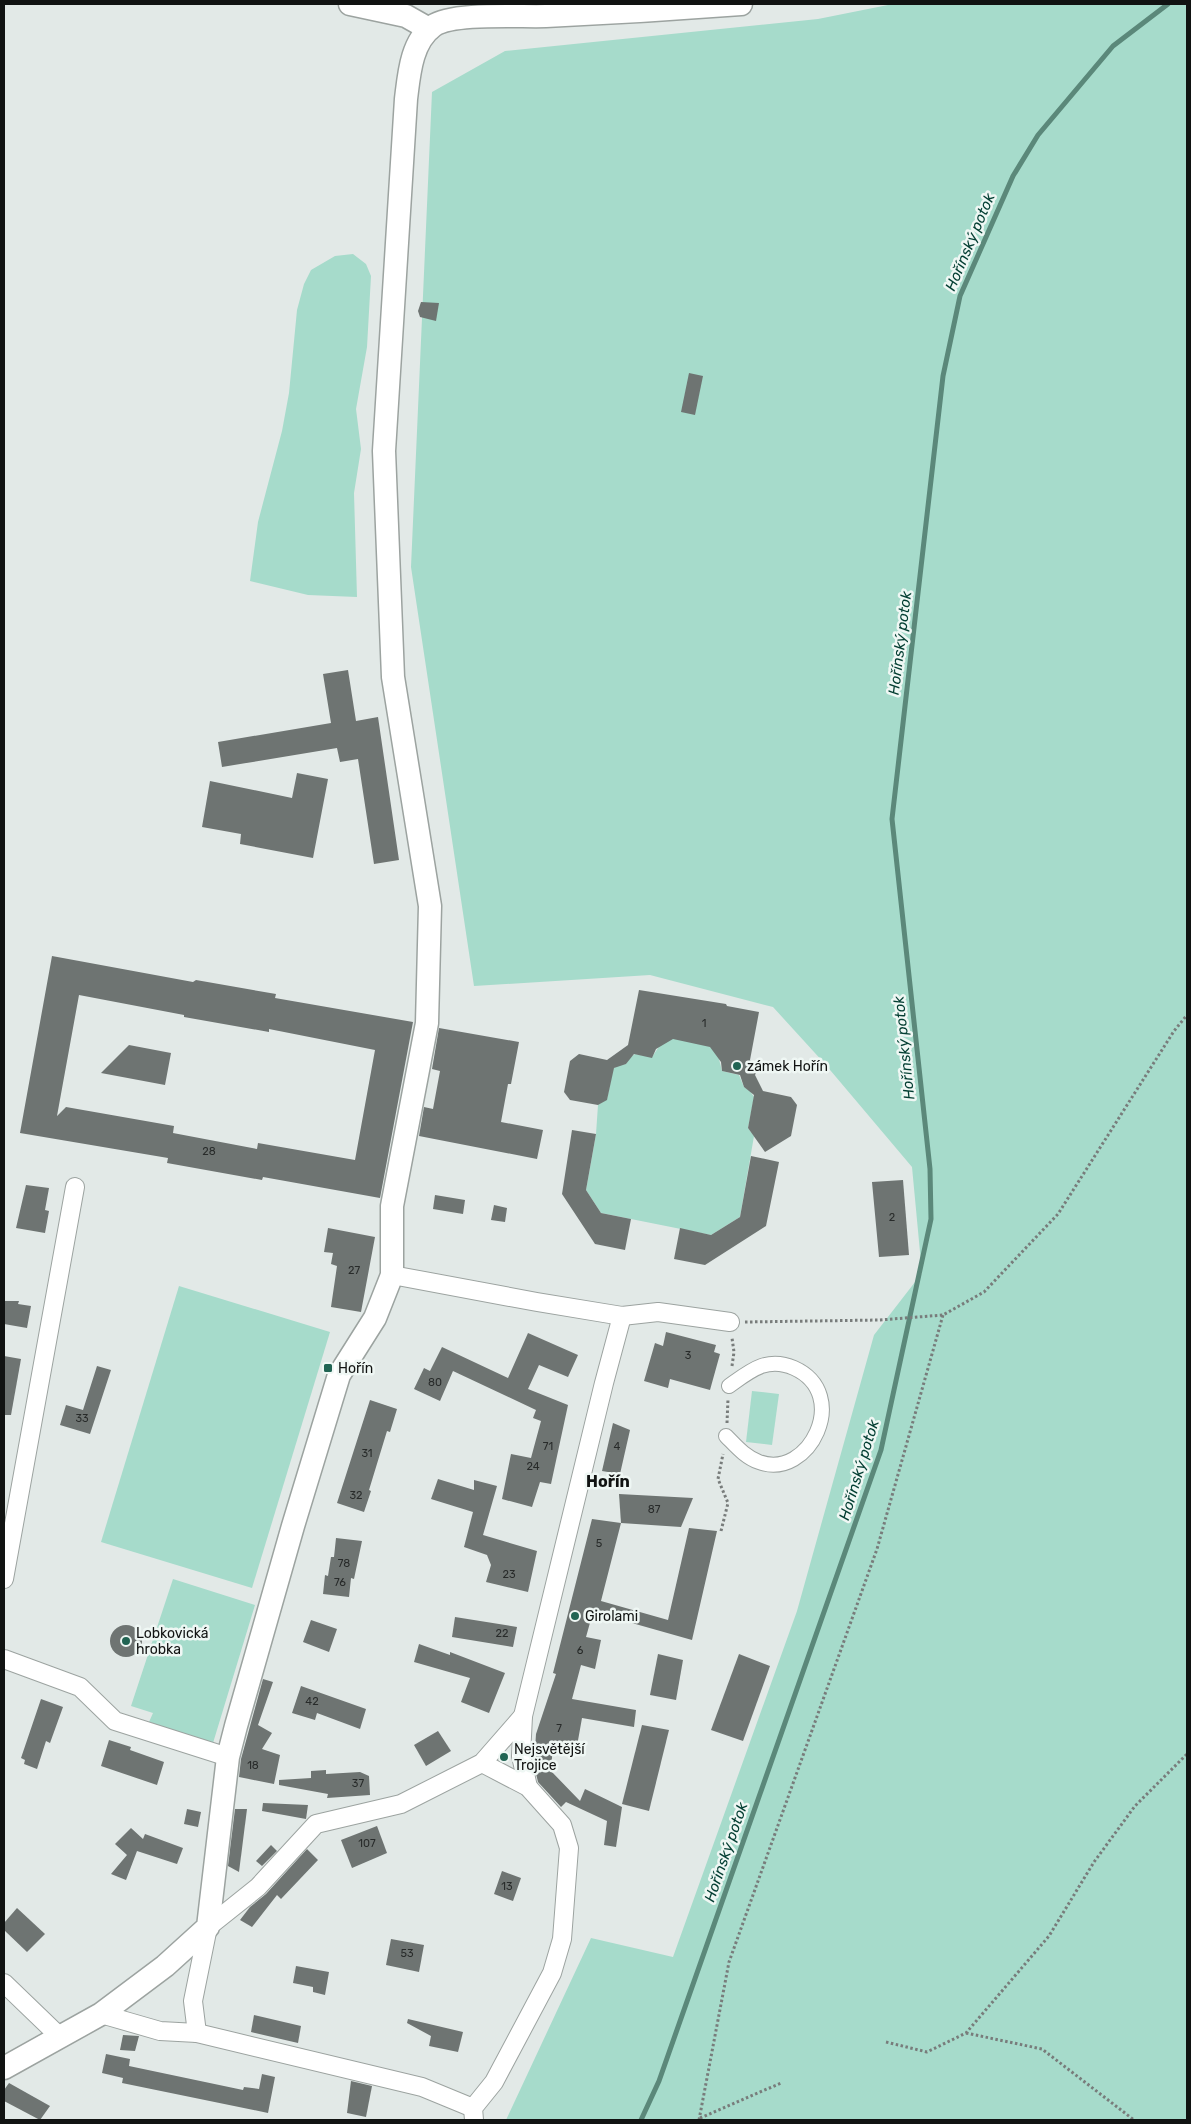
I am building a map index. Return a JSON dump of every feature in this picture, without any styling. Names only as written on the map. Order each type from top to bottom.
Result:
[{"type":"street","points":[[350,4],[406,16],[429,29]]},
{"type":"street","points":[[197,2033],[193,2001],[208,1927],[228,1757],[293,1526],[339,1376],[375,1318],[392,1274],[392,1206],[427,1024],[430,906],[393,676],[384,451],[406,99],[412,61],[421,40],[429,29],[451,19],[547,16],[741,4]]},
{"type":"street","points":[[4,1579],[74,1187]]},
{"type":"street","points":[[392,1274],[536,1302],[622,1316],[658,1312],[730,1322]]},
{"type":"street","points":[[528,1788],[521,1756],[523,1716],[622,1316]]},
{"type":"street","points":[[726,1436],[743,1453],[760,1463],[794,1460],[818,1434],[822,1412],[821,1395],[805,1373],[789,1366],[772,1363],[753,1368],[729,1386]]},
{"type":"street","points":[[4,1659],[80,1687],[115,1721],[228,1757]]},
{"type":"street","points":[[4,2068],[101,2014],[164,1966],[258,1886],[316,1824],[401,1804],[482,1763],[523,1716]]},
{"type":"street","points":[[101,2014],[160,2031],[197,2033],[422,2087],[473,2114],[494,2082],[547,1982],[562,1939],[569,1848],[562,1825],[528,1788],[482,1763]]},
{"type":"street","points":[[4,1983],[59,2036]]},
{"type":"path","points":[[730,1322],[880,1320],[943,1315],[984,1292],[1058,1214],[1174,1031],[1187,1015]]},
{"type":"path","points":[[700,2119],[729,1962],[877,1549],[943,1315]]},
{"type":"path","points":[[886,2042],[927,2052],[966,2033],[1048,1936],[1094,1862],[1135,1806],[1187,1754]]},
{"type":"path","points":[[966,2033],[1042,2049],[1134,2120]]},
{"type":"path","points":[[700,2119],[781,2083]]},
{"type":"green space","points":[[893,4],[1187,4],[1187,2120],[506,2120],[591,1938],[673,1957],[797,1611],[874,1335],[922,1273],[912,1167],[825,1064],[773,1007],[650,975],[474,986],[411,567],[432,92],[505,51],[818,19]]},
{"type":"green space","points":[[353,254],[366,264],[371,276],[367,347],[356,409],[361,449],[354,493],[357,597],[308,595],[250,581],[258,522],[282,431],[289,393],[297,310],[304,284],[311,270],[335,256]]},
{"type":"green space","points":[[666,1036],[716,1047],[722,1071],[739,1075],[744,1087],[754,1097],[748,1128],[754,1136],[740,1217],[711,1235],[601,1213],[586,1190],[596,1134],[598,1105],[607,1099],[613,1069],[618,1065],[626,1064],[629,1058],[635,1054],[652,1057]]},
{"type":"green space","points":[[179,1286],[330,1332],[252,1588],[101,1542]]},
{"type":"green space","points":[[752,1391],[779,1394],[772,1445],[746,1442]]},
{"type":"green space","points":[[173,1579],[255,1605],[213,1743],[149,1722],[153,1713],[131,1706]]},
{"type":"building","points":[[421,302],[439,303],[436,321],[420,317],[418,311]]},
{"type":"building","points":[[689,373],[703,376],[695,415],[681,412]]},
{"type":"building","points":[[348,670],[356,721],[378,717],[399,860],[374,864],[358,759],[340,762],[337,748],[222,767],[218,742],[331,723],[323,674]]},
{"type":"building","points":[[297,773],[328,779],[313,858],[240,844],[241,834],[202,827],[210,781],[292,798]]},
{"type":"building","points":[[52,956],[193,982],[196,980],[276,994],[275,998],[413,1022],[380,1198],[263,1177],[262,1180],[167,1163],[168,1158],[20,1133]],"holes":[[[79,995],[184,1015],[184,1017],[269,1032],[269,1029],[375,1050],[355,1160],[258,1143],[257,1149],[173,1133],[174,1126],[66,1107],[57,1116]]]},
{"type":"building","name":"zámek Hořín","points":[[639,990],[726,1004],[727,1006],[759,1012],[750,1060],[757,1071],[755,1075],[763,1091],[791,1097],[797,1105],[791,1136],[765,1152],[748,1128],[754,1095],[744,1087],[740,1075],[722,1071],[721,1062],[710,1047],[673,1039],[656,1049],[652,1058],[634,1054],[626,1064],[614,1068],[607,1100],[598,1105],[570,1100],[564,1092],[570,1061],[579,1054],[607,1060],[628,1045]]},
{"type":"building","points":[[439,1028],[519,1042],[511,1084],[508,1084],[501,1122],[543,1130],[537,1159],[419,1136],[424,1107],[433,1109],[440,1071],[432,1069]]},
{"type":"building","points":[[129,1045],[171,1053],[165,1085],[101,1073]]},
{"type":"building","points":[[572,1130],[596,1134],[586,1190],[601,1213],[631,1219],[625,1250],[595,1244],[562,1194]]},
{"type":"building","points":[[751,1156],[779,1162],[766,1226],[705,1265],[674,1259],[680,1228],[711,1235],[740,1217]]},
{"type":"building","points":[[903,1180],[909,1255],[879,1257],[872,1182]]},
{"type":"building","points":[[26,1185],[49,1188],[45,1210],[49,1211],[45,1233],[16,1228]]},
{"type":"building","points":[[435,1195],[465,1200],[463,1214],[433,1209]]},
{"type":"building","points":[[494,1205],[507,1208],[505,1222],[491,1220]]},
{"type":"building","points":[[328,1228],[375,1237],[361,1312],[331,1307],[337,1266],[331,1264],[333,1253],[324,1252]]},
{"type":"building","points":[[4,1301],[19,1301],[18,1304],[31,1306],[27,1328],[4,1324]]},
{"type":"building","points":[[666,1332],[716,1345],[714,1352],[720,1354],[710,1390],[670,1379],[668,1388],[644,1381],[655,1343],[663,1346]]},
{"type":"building","points":[[528,1333],[578,1355],[568,1377],[539,1365],[528,1389],[568,1405],[551,1484],[540,1482],[532,1507],[502,1499],[511,1454],[531,1458],[541,1421],[533,1418],[536,1410],[453,1371],[440,1401],[414,1389],[424,1368],[430,1371],[442,1347],[508,1378]]},
{"type":"building","points":[[4,1356],[21,1359],[11,1415],[4,1415]]},
{"type":"building","points":[[97,1366],[111,1370],[90,1434],[60,1425],[66,1405],[83,1410]]},
{"type":"building","points":[[370,1400],[397,1409],[390,1432],[387,1431],[364,1512],[337,1503]]},
{"type":"building","points":[[613,1423],[630,1430],[620,1474],[602,1471]]},
{"type":"building","points":[[438,1479],[474,1490],[474,1480],[497,1486],[483,1535],[537,1551],[528,1592],[486,1582],[491,1565],[487,1555],[464,1547],[473,1512],[431,1499]]},
{"type":"building","points":[[619,1494],[693,1498],[681,1527],[621,1523]]},
{"type":"building","points":[[592,1519],[621,1523],[601,1601],[668,1620],[689,1528],[717,1531],[692,1640],[593,1612],[586,1637],[601,1640],[595,1669],[581,1665],[572,1699],[636,1710],[634,1727],[582,1718],[577,1746],[553,1744],[551,1771],[580,1801],[585,1789],[622,1807],[616,1847],[604,1845],[607,1821],[566,1802],[561,1807],[538,1782],[534,1765],[536,1734],[556,1674],[553,1673]]},
{"type":"building","points":[[336,1538],[362,1541],[354,1579],[351,1578],[349,1597],[323,1594],[325,1575],[328,1576],[331,1557],[334,1557]]},
{"type":"building","points":[[455,1617],[517,1627],[513,1647],[452,1637]]},
{"type":"building","points":[[311,1620],[337,1629],[329,1652],[303,1642]]},
{"type":"building","name":"Lobkovická hrobka","points":[[126,1625],[132,1626],[137,1630],[141,1635],[141,1647],[137,1652],[132,1656],[126,1657],[120,1656],[115,1652],[111,1647],[110,1641],[111,1635],[115,1630],[120,1626]]},
{"type":"building","points":[[419,1644],[450,1655],[450,1652],[505,1673],[489,1713],[461,1702],[470,1678],[414,1662]]},
{"type":"building","points":[[658,1654],[683,1660],[676,1700],[650,1695]]},
{"type":"building","points":[[739,1654],[770,1666],[743,1741],[711,1730]]},
{"type":"building","points":[[263,1679],[273,1682],[258,1725],[272,1733],[262,1749],[280,1755],[274,1784],[239,1777],[241,1759]]},
{"type":"building","points":[[301,1686],[366,1709],[360,1729],[317,1713],[315,1720],[292,1713]]},
{"type":"building","points":[[41,1699],[63,1707],[50,1743],[46,1741],[37,1769],[24,1764],[25,1760],[21,1758]]},
{"type":"building","points":[[642,1725],[669,1730],[649,1811],[622,1804]]},
{"type":"building","points":[[438,1731],[451,1751],[426,1766],[414,1745]]},
{"type":"building","points":[[109,1740],[131,1747],[130,1750],[164,1762],[157,1785],[101,1766]]},
{"type":"building","points":[[326,1770],[326,1774],[360,1772],[369,1776],[370,1795],[327,1798],[328,1794],[279,1785],[279,1780],[311,1778],[311,1771]]},
{"type":"building","points":[[263,1803],[308,1805],[306,1819],[262,1811]]},
{"type":"building","points":[[187,1809],[201,1812],[198,1827],[184,1824]]},
{"type":"building","points":[[235,1809],[247,1809],[239,1872],[228,1866]]},
{"type":"building","points":[[377,1826],[387,1853],[352,1868],[341,1840]]},
{"type":"building","points":[[131,1828],[143,1839],[145,1834],[183,1848],[177,1864],[137,1851],[126,1880],[111,1874],[127,1855],[115,1844]]},
{"type":"building","points":[[271,1845],[277,1851],[262,1866],[256,1861]]},
{"type":"building","points":[[307,1849],[318,1860],[281,1899],[277,1895],[252,1927],[240,1920],[250,1907],[266,1894]]},
{"type":"building","points":[[502,1871],[521,1878],[513,1901],[494,1894]]},
{"type":"building","points":[[17,1908],[45,1934],[27,1952],[4,1930],[4,1923]]},
{"type":"building","points":[[391,1939],[424,1945],[419,1972],[386,1965]]},
{"type":"building","points":[[296,1966],[329,1972],[325,1995],[313,1992],[313,1987],[293,1983]]},
{"type":"building","points":[[254,2015],[301,2026],[298,2043],[251,2032]]},
{"type":"building","points":[[408,2019],[463,2032],[458,2052],[429,2046],[431,2036],[407,2023]]},
{"type":"building","points":[[123,2035],[139,2036],[135,2051],[120,2050]]},
{"type":"building","points":[[106,2054],[130,2059],[129,2066],[243,2090],[244,2087],[259,2089],[262,2074],[275,2077],[268,2113],[122,2083],[123,2078],[102,2073]]},
{"type":"building","points":[[351,2081],[372,2086],[366,2117],[347,2113]]},
{"type":"building","points":[[9,2083],[50,2106],[40,2120],[4,2101],[4,2090]]},
{"type":"waterway","name":"Hořínský potok","points":[[641,2120],[659,2081],[881,1450],[931,1219],[930,1169],[892,819],[943,376],[960,296],[1013,176],[1038,135],[1113,46],[1168,4]]},
{"type":"place","name":"zámek Hořín","points":[[737,1066]]},
{"type":"place","name":"Hořín","points":[[328,1368]]},
{"type":"place","name":"Girolami","points":[[575,1616]]},
{"type":"place","name":"Lobkovická hrobka","points":[[126,1641]]},
{"type":"place","name":"Nejsvětější Trojice","points":[[504,1757]]},
{"type":"district","name":"Hořín","points":[[608,1481]]}]
